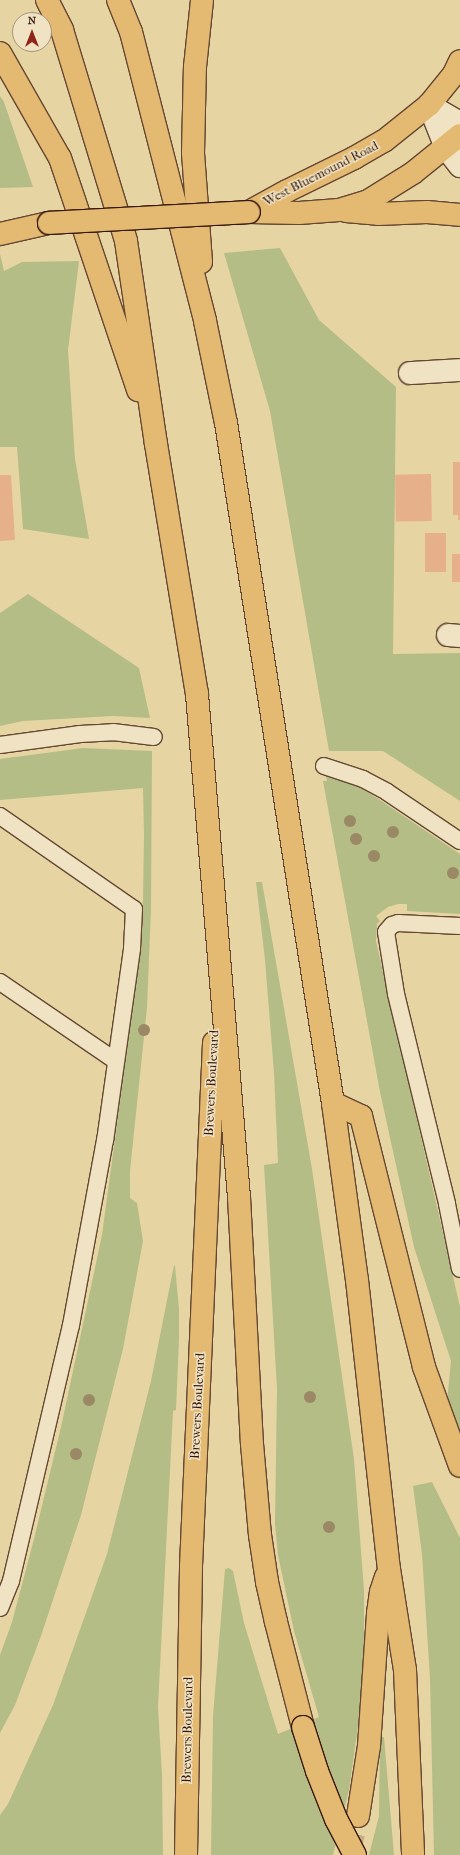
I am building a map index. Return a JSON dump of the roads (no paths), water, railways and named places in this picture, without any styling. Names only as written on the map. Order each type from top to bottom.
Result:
[{"type":"main road","points":[[46,0],[62,30],[126,241],[156,444],[197,694],[239,1197],[256,1488],[267,1582],[279,1635],[317,1772],[336,1819],[355,1855]]},
{"type":"main road","points":[[118,0],[131,32],[205,321],[226,423],[333,1103],[357,1280],[389,1569],[404,1670],[413,1855]]},
{"type":"main road","points":[[202,0],[195,67],[192,153],[205,321]]},
{"type":"main road","points":[[0,53],[60,158],[156,444]]},
{"type":"main road","name":"West Bluemound Road","points":[[248,212],[384,141],[429,105],[454,74],[460,61]]},
{"type":"main road","name":"West Bluemound Road","points":[[0,220],[49,223],[248,212],[299,213],[339,210],[368,201],[394,186],[453,142]]},
{"type":"main road","points":[[339,210],[378,214],[427,212],[460,214]]},
{"type":"main road","name":"West Bluemound Road","points":[[0,234],[49,223]]},
{"type":"main road","name":"Brewers Boulevard","points":[[186,1855],[190,1566],[218,958]]},
{"type":"main road","points":[[333,1103],[361,1116],[424,1367],[460,1466]]},
{"type":"main road","points":[[358,1816],[370,1739],[379,1606],[381,1592],[389,1569]]},
{"type":"street","points":[[429,105],[460,123]]},
{"type":"street","points":[[429,105],[453,142],[460,166]]},
{"type":"street","points":[[410,372],[460,370]]},
{"type":"lane","points":[[0,745],[80,734],[113,732],[154,737]]},
{"type":"lane","points":[[324,766],[364,779],[387,792],[460,841]]},
{"type":"lane","points":[[0,816],[134,910],[132,949],[103,1147],[71,1325],[11,1581],[0,1608]]},
{"type":"lane","points":[[460,926],[398,922],[392,925],[386,932],[396,994],[447,1204],[460,1269]]},
{"type":"lane","points":[[0,982],[116,1061]]},
{"type":"tunnel","points":[[349,1855],[358,1816]]}]
